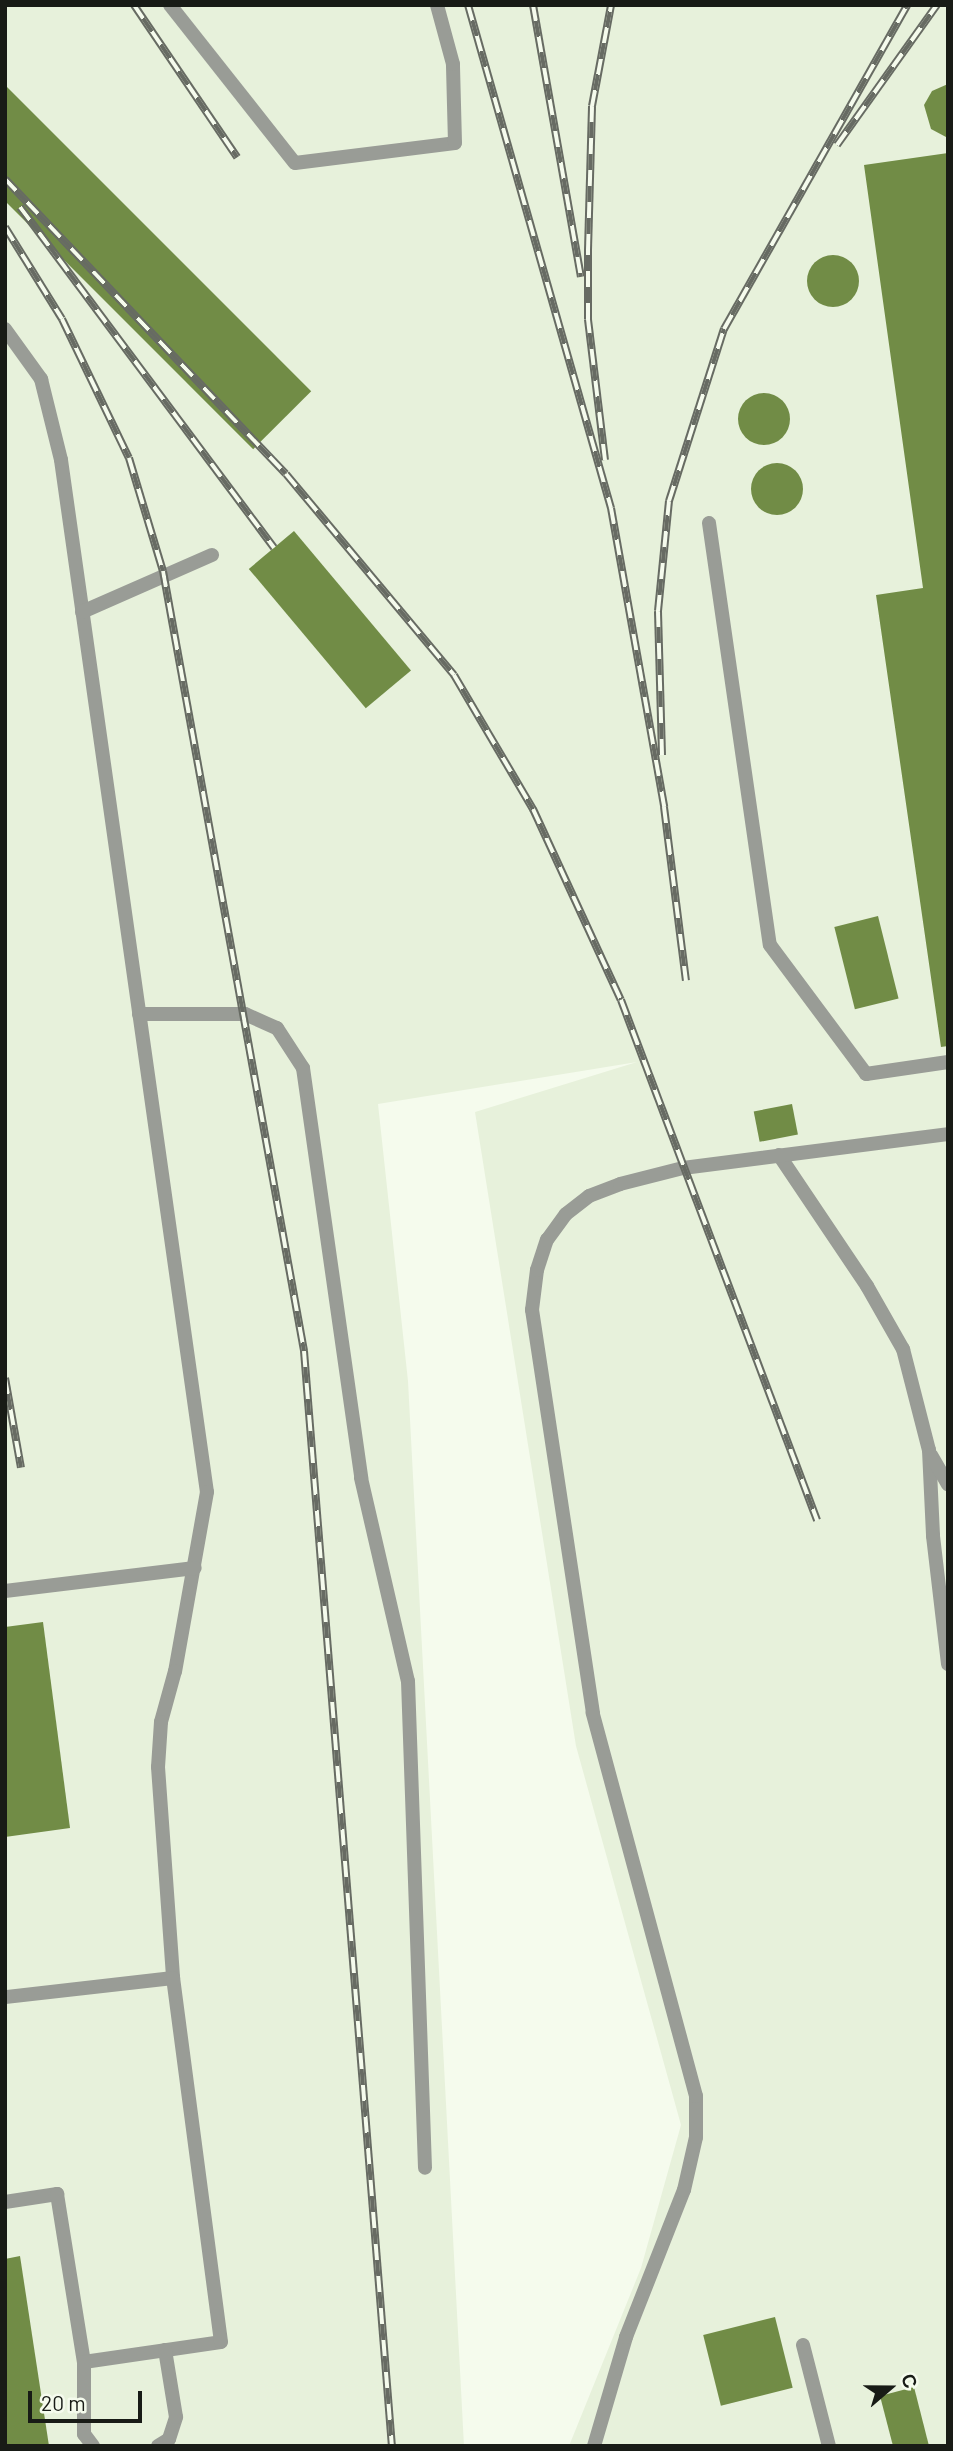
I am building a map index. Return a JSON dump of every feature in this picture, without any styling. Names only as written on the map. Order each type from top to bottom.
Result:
[{"type":"lane","points":[[170,5],[295,163],[455,143],[453,64],[437,5]]},
{"type":"lane","points":[[5,330],[41,379],[53,417],[207,1492],[195,1568],[161,1721],[158,1768],[173,1978],[221,2342],[84,2362]]},
{"type":"lane","points":[[709,523],[770,945],[866,1074],[948,1062]]},
{"type":"lane","points":[[82,612],[212,555]]},
{"type":"lane","points":[[139,1014],[245,1014],[277,1028],[303,1068],[360,1478],[408,1681],[425,2168]]},
{"type":"lane","points":[[594,2446],[626,2337],[684,2190],[696,2137],[696,2096],[593,1713],[532,1310],[537,1270],[547,1240],[560,1223],[590,1196],[683,1168],[948,1134]]},
{"type":"lane","points":[[779,1155],[867,1286],[903,1349],[929,1450],[933,1536],[948,1664]]},
{"type":"lane","points":[[929,1450],[948,1485]]},
{"type":"lane","points":[[5,1591],[195,1568]]},
{"type":"lane","points":[[5,1997],[173,1978]]},
{"type":"lane","points":[[5,2202],[57,2194],[84,2362],[84,2434],[93,2446]]},
{"type":"lane","points":[[803,2344],[829,2446]]},
{"type":"lane","points":[[158,2446],[169,2439],[176,2417],[165,2350]]},
{"type":"shaded area","points":[[5,5],[948,5],[948,2446],[569,2446],[641,2268],[681,2125],[576,1746],[475,1112],[637,1062],[378,1104],[408,1381],[464,2446],[5,2446]]},
{"type":"building","points":[[948,84],[946,137],[931,129],[924,105],[932,91]]},
{"type":"building","points":[[5,85],[311,391],[253,449],[5,201]]},
{"type":"building","points":[[948,153],[948,1046],[941,1047],[876,595],[923,588],[864,165]]},
{"type":"building","points":[[833,255],[852,262],[859,281],[852,300],[833,307],[814,300],[807,281],[814,262]]},
{"type":"building","points":[[764,393],[783,400],[790,419],[783,438],[764,445],[745,438],[738,419],[745,400]]},
{"type":"building","points":[[777,463],[796,470],[803,489],[796,508],[777,515],[758,508],[751,489],[758,470]]},
{"type":"building","points":[[294,531],[411,670],[366,708],[249,569]]},
{"type":"building","points":[[878,916],[899,998],[855,1009],[834,927]]},
{"type":"building","points":[[792,1104],[798,1134],[760,1142],[754,1111]]},
{"type":"building","points":[[43,1622],[70,1828],[5,1837],[5,1627]]},
{"type":"building","points":[[20,2256],[49,2446],[5,2446],[5,2259]]},
{"type":"building","points":[[775,2317],[793,2388],[721,2406],[703,2335]]},
{"type":"building","points":[[914,2387],[929,2446],[893,2446],[880,2396]]},
{"type":"railway","points":[[134,5],[237,157]]},
{"type":"railway","points":[[468,5],[611,508],[664,807],[686,981]]},
{"type":"railway","points":[[533,5],[581,277]]},
{"type":"railway","points":[[605,460],[588,319],[588,250],[592,106],[611,5]]},
{"type":"railway","points":[[662,755],[658,611],[669,501],[724,329],[907,5]]},
{"type":"railway","points":[[837,145],[937,5]]},
{"type":"railway","points":[[5,179],[286,474],[454,675],[533,809],[621,1000],[817,1520]]},
{"type":"railway","points":[[20,207],[274,548]]},
{"type":"railway","points":[[5,227],[62,319],[129,458],[163,571],[304,1351],[392,2446]]},
{"type":"railway","points":[[5,1378],[21,1468]]}]
